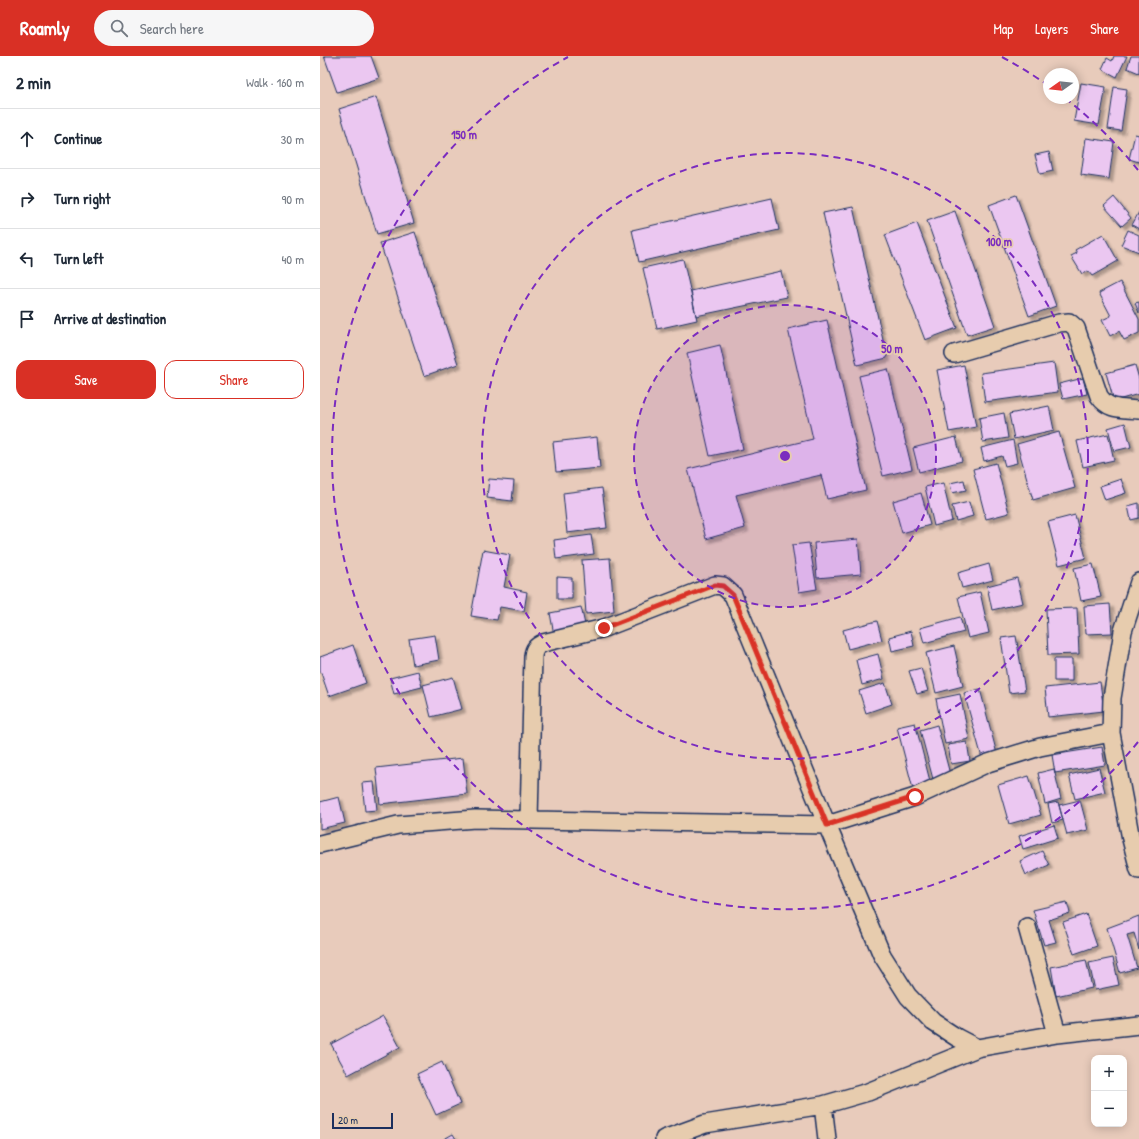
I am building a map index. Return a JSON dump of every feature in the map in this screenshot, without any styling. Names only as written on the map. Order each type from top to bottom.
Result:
[{"type":"street","points":[[954,354],[1059,323],[1069,322],[1076,328],[1099,396],[1105,404],[1116,408],[1139,410]]},
{"type":"street","points":[[1139,582],[1123,631],[1112,698],[1111,733],[1131,839],[1139,870]]},
{"type":"street","points":[[529,820],[533,656],[534,650],[537,646],[604,628],[715,585],[723,586],[733,595],[882,955],[908,996],[933,1022],[978,1048]]},
{"type":"street","points":[[320,844],[398,825],[475,819],[827,825],[915,797],[988,763],[1040,747],[1111,733]]},
{"type":"street","points":[[1027,927],[1057,1034]]},
{"type":"street","points":[[664,1139],[705,1124],[823,1105],[868,1092],[978,1048],[1057,1034],[1139,1025]]},
{"type":"street","points":[[823,1105],[827,1139]]},
{"type":"building","points":[[324,56],[371,56],[379,78],[337,92]]},
{"type":"building","points":[[1114,56],[1127,56],[1117,77],[1102,69],[1107,58],[1112,61]]},
{"type":"building","points":[[1131,56],[1139,56],[1139,73],[1127,68]]},
{"type":"building","points":[[1081,83],[1106,87],[1099,125],[1074,121],[1077,104],[1079,104]]},
{"type":"building","points":[[1114,87],[1127,89],[1121,131],[1108,129]]},
{"type":"building","points":[[376,97],[414,223],[377,234],[339,109]]},
{"type":"building","points":[[1135,134],[1139,135],[1139,162],[1129,159]]},
{"type":"building","points":[[1086,138],[1114,142],[1109,179],[1081,175]]},
{"type":"building","points":[[1049,152],[1053,171],[1040,174],[1035,155]]},
{"type":"building","points":[[1016,195],[1056,306],[1029,316],[989,205]]},
{"type":"building","points":[[1114,197],[1131,218],[1122,226],[1104,206]]},
{"type":"building","points":[[772,198],[779,230],[639,262],[632,230]]},
{"type":"building","points":[[853,207],[887,358],[857,365],[823,213]]},
{"type":"building","points":[[955,211],[995,326],[967,335],[927,221]]},
{"type":"building","points":[[1139,212],[1139,229],[1132,225]]},
{"type":"building","points":[[917,223],[957,328],[925,340],[885,235]]},
{"type":"building","points":[[1128,230],[1139,235],[1139,252],[1121,245]]},
{"type":"building","points":[[415,232],[458,364],[424,376],[380,243]]},
{"type":"building","points":[[1103,234],[1118,261],[1092,276],[1088,271],[1082,274],[1071,256],[1077,253],[1075,250]]},
{"type":"building","points":[[683,259],[697,320],[657,329],[643,268]]},
{"type":"building","points":[[781,271],[787,297],[696,316],[691,291]]},
{"type":"building","points":[[1120,282],[1139,319],[1139,333],[1124,340],[1119,331],[1110,336],[1102,320],[1111,316],[1099,293]]},
{"type":"building","points":[[1139,302],[1139,313],[1135,303]]},
{"type":"building","points":[[827,320],[866,490],[827,499],[821,475],[736,495],[745,528],[706,539],[688,469],[813,439],[788,329]]},
{"type":"building","points":[[720,345],[743,449],[710,456],[687,353]]},
{"type":"building","points":[[1054,363],[1058,392],[985,402],[981,373]]},
{"type":"building","points":[[964,365],[976,427],[949,432],[937,370]]},
{"type":"building","points":[[1135,365],[1139,379],[1139,394],[1114,401],[1106,373]]},
{"type":"building","points":[[888,369],[912,469],[883,476],[859,376]]},
{"type":"building","points":[[1083,378],[1087,394],[1063,399],[1059,384]]},
{"type":"building","points":[[1049,406],[1054,430],[1014,439],[1009,414]]},
{"type":"building","points":[[1004,413],[1008,438],[983,442],[979,418]]},
{"type":"building","points":[[1125,423],[1131,447],[1114,451],[1108,428]]},
{"type":"building","points":[[1059,432],[1075,488],[1033,500],[1017,444]]},
{"type":"building","points":[[1108,434],[1114,460],[1083,467],[1077,441]]},
{"type":"building","points":[[597,437],[600,468],[556,472],[553,442]]},
{"type":"building","points":[[956,437],[962,461],[919,472],[913,448]]},
{"type":"building","points":[[1013,440],[1017,463],[1005,466],[1002,456],[984,461],[981,448]]},
{"type":"building","points":[[996,463],[1009,513],[986,519],[973,469]]},
{"type":"building","points":[[489,479],[514,481],[512,501],[487,498]]},
{"type":"building","points":[[1121,479],[1126,493],[1105,500],[1100,486]]},
{"type":"building","points":[[964,480],[966,490],[952,493],[950,483]]},
{"type":"building","points":[[943,483],[952,521],[934,526],[925,487]]},
{"type":"building","points":[[602,488],[607,528],[567,533],[563,493]]},
{"type":"building","points":[[921,493],[930,525],[902,533],[893,501]]},
{"type":"building","points":[[969,502],[973,516],[956,521],[952,506]]},
{"type":"building","points":[[1139,503],[1139,518],[1131,520],[1128,506]]},
{"type":"building","points":[[1075,515],[1086,558],[1059,565],[1048,522]]},
{"type":"building","points":[[591,535],[594,554],[556,559],[554,540]]},
{"type":"building","points":[[858,539],[861,574],[817,578],[814,543]]},
{"type":"building","points":[[809,543],[817,589],[799,592],[792,545]]},
{"type":"building","points":[[483,550],[510,555],[504,587],[527,592],[524,611],[500,607],[497,620],[471,616]]},
{"type":"building","points":[[610,558],[614,611],[586,614],[582,560]]},
{"type":"building","points":[[989,564],[993,580],[962,588],[958,573]]},
{"type":"building","points":[[1093,564],[1101,597],[1081,601],[1074,568]]},
{"type":"building","points":[[557,577],[572,578],[572,599],[557,599]]},
{"type":"building","points":[[1017,578],[1023,603],[992,610],[987,586]]},
{"type":"building","points":[[980,592],[989,633],[968,638],[958,597]]},
{"type":"building","points":[[1110,604],[1112,633],[1086,634],[1084,606]]},
{"type":"building","points":[[581,607],[586,629],[554,635],[550,613]]},
{"type":"building","points":[[1077,608],[1079,654],[1048,655],[1046,609]]},
{"type":"building","points":[[960,617],[964,632],[924,643],[920,628]]},
{"type":"building","points":[[877,621],[882,640],[848,649],[843,630]]},
{"type":"building","points":[[911,631],[914,646],[892,651],[889,637]]},
{"type":"building","points":[[435,635],[439,660],[413,665],[409,639]]},
{"type":"building","points":[[1016,636],[1025,691],[1009,693],[1001,638]]},
{"type":"building","points":[[353,645],[366,683],[329,696],[320,670],[320,657]]},
{"type":"building","points":[[954,646],[963,686],[936,693],[926,653]]},
{"type":"building","points":[[878,654],[884,679],[862,685],[856,660]]},
{"type":"building","points":[[1054,659],[1072,659],[1072,681],[1054,681]]},
{"type":"building","points":[[921,668],[928,691],[917,694],[909,671]]},
{"type":"building","points":[[418,671],[422,687],[394,694],[390,678]]},
{"type":"building","points":[[453,677],[462,709],[431,717],[423,685]]},
{"type":"building","points":[[1100,682],[1104,711],[1048,717],[1045,688]]},
{"type":"building","points":[[885,683],[892,704],[866,713],[859,691]]},
{"type":"building","points":[[980,689],[997,754],[982,758],[964,693]]},
{"type":"building","points":[[960,694],[969,739],[945,744],[936,699]]},
{"type":"building","points":[[915,723],[931,785],[913,789],[897,727]]},
{"type":"building","points":[[937,725],[951,778],[934,783],[920,730]]},
{"type":"building","points":[[967,742],[970,761],[951,764],[948,745]]},
{"type":"building","points":[[1102,747],[1105,765],[1055,773],[1052,755]]},
{"type":"building","points":[[463,758],[467,794],[380,804],[376,768]]},
{"type":"building","points":[[1099,768],[1105,792],[1075,799],[1069,775]]},
{"type":"building","points":[[1054,769],[1061,799],[1045,804],[1038,773]]},
{"type":"building","points":[[1029,776],[1041,815],[1009,824],[998,785]]},
{"type":"building","points":[[374,782],[377,810],[365,811],[362,783]]},
{"type":"building","points":[[339,797],[345,823],[320,829],[320,802]]},
{"type":"building","points":[[1080,800],[1088,830],[1067,835],[1059,805]]},
{"type":"building","points":[[1058,802],[1063,820],[1052,823],[1048,804]]},
{"type":"building","points":[[1054,825],[1058,838],[1023,849],[1019,836]]},
{"type":"building","points":[[1042,851],[1049,865],[1026,875],[1020,861]]},
{"type":"building","points":[[1067,902],[1070,913],[1049,920],[1056,942],[1044,945],[1033,910]]},
{"type":"building","points":[[1086,914],[1097,946],[1074,954],[1063,922]]},
{"type":"building","points":[[1139,916],[1139,950],[1134,933],[1127,935],[1137,968],[1120,973],[1107,928]]},
{"type":"building","points":[[1113,958],[1119,985],[1095,990],[1089,963]]},
{"type":"building","points":[[1086,960],[1092,988],[1056,996],[1051,967]]},
{"type":"building","points":[[383,1016],[400,1047],[348,1075],[331,1044]]},
{"type":"building","points":[[442,1062],[460,1104],[436,1115],[417,1074]]},
{"type":"building","points":[[453,1134],[456,1139],[444,1139]]},
{"type":"route","points":[[604,628],[715,585],[723,586],[729,589],[733,595],[827,825],[915,797]]}]
